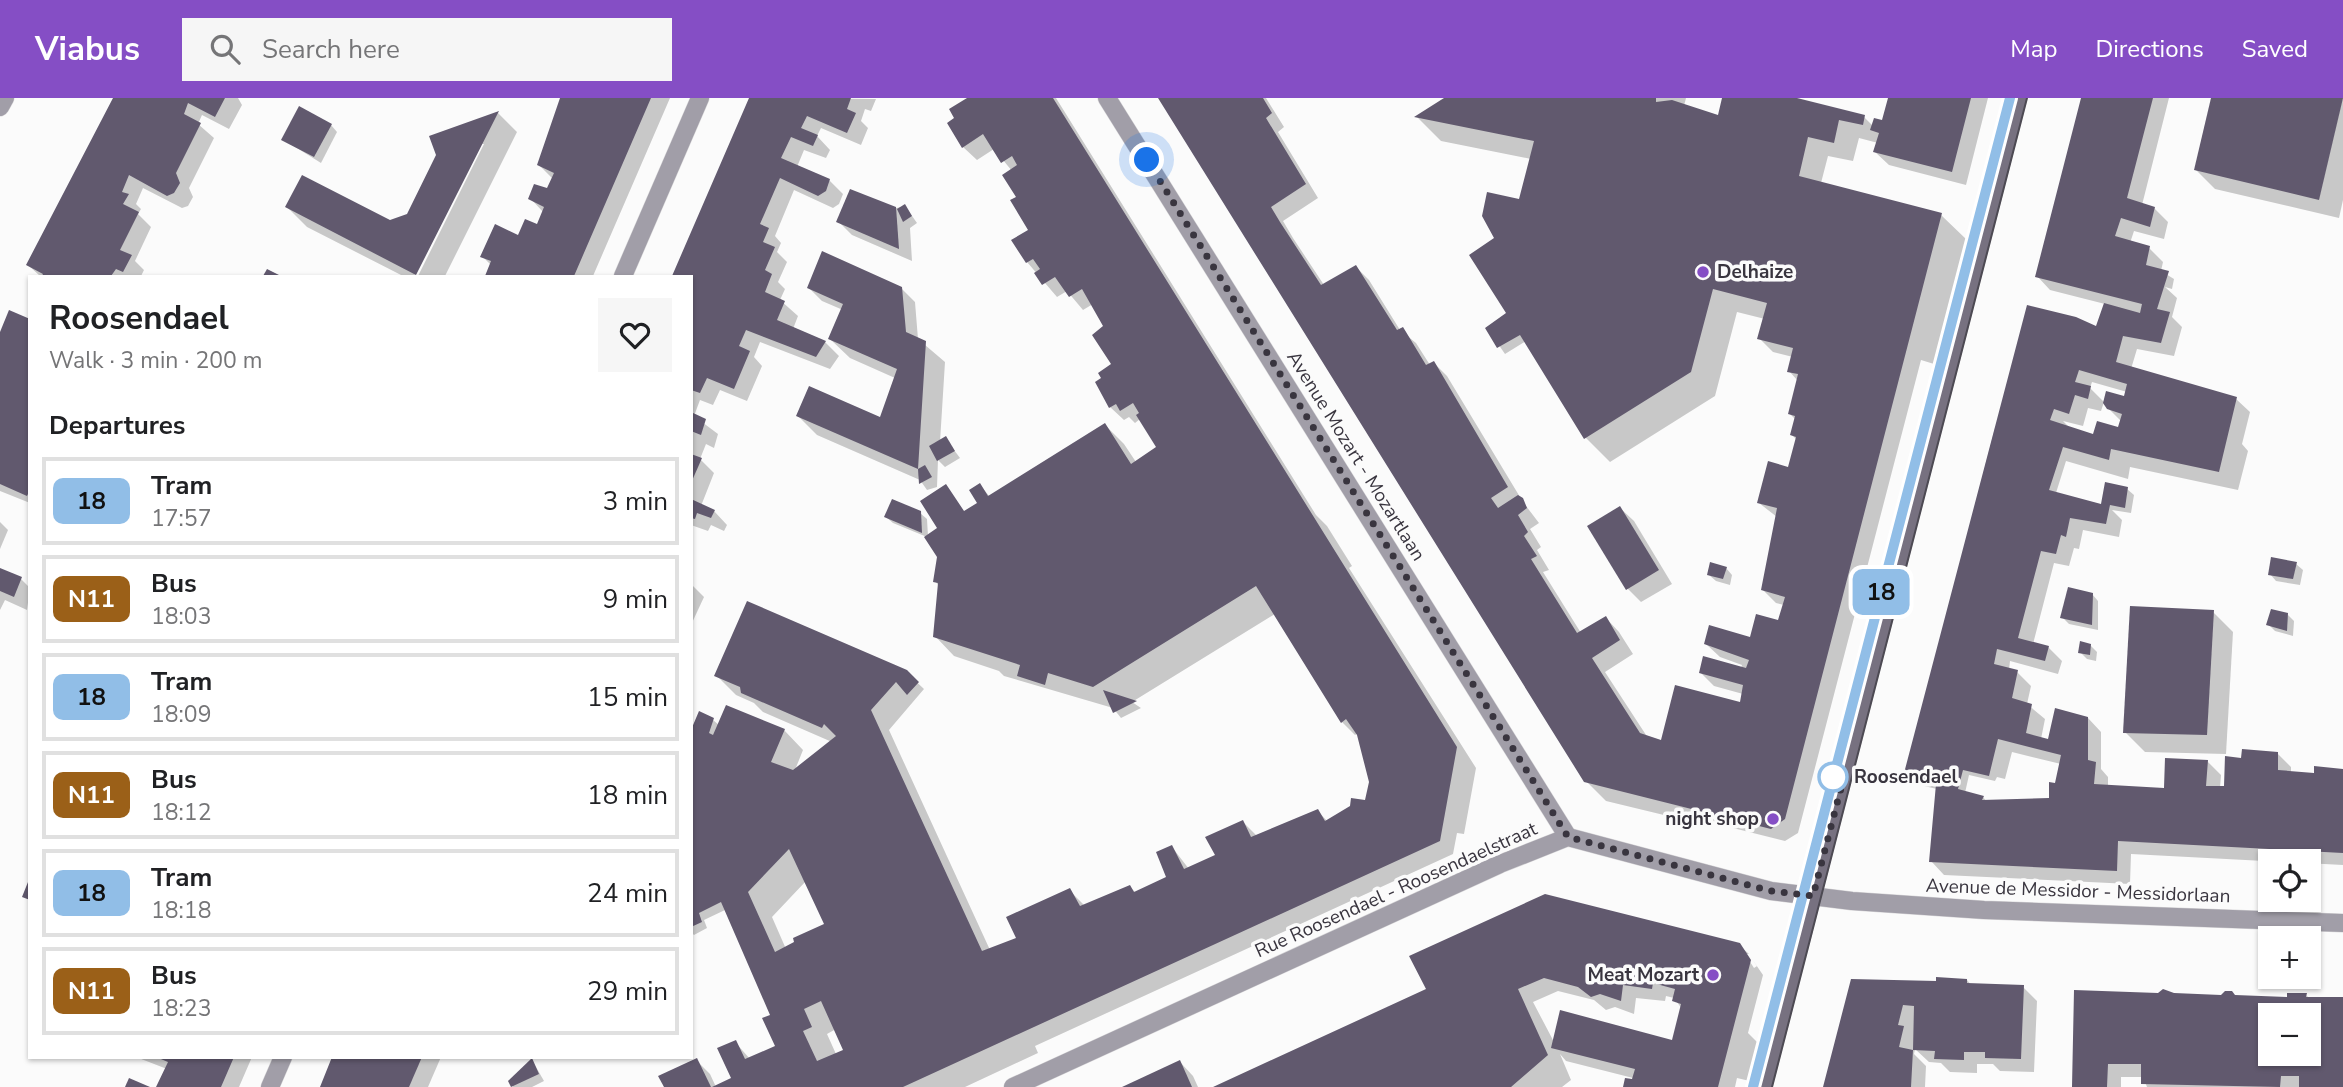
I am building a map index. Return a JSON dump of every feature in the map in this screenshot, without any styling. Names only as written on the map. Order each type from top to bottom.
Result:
[{"type":"main road","points":[[1763,1087],[2018,98]]},
{"type":"street","points":[[0,107],[5,98]]},
{"type":"street","points":[[623,275],[700,98]]},
{"type":"street","name":"Avenue Mozart - Mozartlaan","points":[[1107,98],[1568,837]]},
{"type":"street","name":"Rue Roosendael - Roosendaelstraat","points":[[1013,1087],[1500,864],[1568,837],[1771,891],[1813,896]]},
{"type":"street","name":"Avenue de Messidor - Messidorlaan","points":[[1813,896],[1984,910],[2343,923]]},
{"type":"street","points":[[270,1087],[282,1059]]},
{"type":"building","points":[[113,98],[225,98],[215,117],[188,103],[184,114],[201,123],[176,173],[180,183],[174,193],[167,196],[129,175],[122,192],[129,194],[123,204],[139,212],[120,250],[132,255],[123,272],[116,269],[112,275],[42,275],[26,265]]},
{"type":"building","points":[[560,98],[651,98],[574,275],[485,275],[491,261],[480,257],[495,224],[518,235],[525,219],[537,224],[544,207],[528,199],[534,184],[547,188],[554,173],[537,165]]},
{"type":"building","points":[[749,98],[851,98],[847,109],[856,113],[847,133],[807,116],[801,128],[818,135],[813,146],[791,137],[781,158],[830,179],[826,191],[818,196],[780,178],[760,224],[769,228],[763,242],[775,247],[765,270],[772,274],[765,292],[785,301],[777,320],[826,341],[816,357],[746,330],[739,346],[750,351],[734,389],[707,378],[700,393],[693,391],[693,275],[672,275]]},
{"type":"building","points":[[967,98],[1053,98],[1457,747],[1440,841],[903,1087],[712,1087],[731,1078],[717,1048],[736,1040],[745,1059],[775,1046],[762,1018],[770,1015],[721,902],[699,913],[702,922],[693,926],[693,725],[699,711],[714,718],[709,733],[713,735],[726,705],[785,729],[771,762],[793,770],[836,736],[824,724],[822,728],[741,693],[740,687],[714,676],[747,601],[907,670],[919,682],[907,695],[896,682],[871,710],[982,951],[1016,938],[1006,917],[1070,888],[1080,906],[1130,885],[1134,892],[1166,877],[1156,852],[1172,845],[1184,869],[1215,855],[1205,837],[1243,820],[1251,837],[1318,809],[1325,821],[1350,806],[1351,798],[1365,800],[1369,782],[1357,735],[1346,719],[1341,723],[1256,586],[1093,687],[1048,673],[1045,685],[1017,676],[1020,665],[933,637],[938,583],[933,582],[937,557],[924,537],[937,528],[920,501],[946,484],[964,511],[977,503],[969,490],[980,483],[988,496],[1105,423],[1131,464],[1156,447],[1136,415],[1139,413],[1133,403],[1120,411],[1116,404],[1109,408],[1095,382],[1101,378],[1098,373],[1111,364],[1092,335],[1103,326],[1082,289],[1069,297],[1055,277],[1042,285],[1034,273],[1040,269],[1033,259],[1026,263],[1011,240],[1028,230],[1010,200],[1016,197],[1002,175],[1017,165],[1012,156],[1001,163],[983,134],[962,148],[947,123],[954,118],[949,109]],"holes":[[[789,849],[824,924],[793,938],[794,942],[775,952],[748,892]],[[821,1001],[843,1050],[817,1061],[803,1031],[812,1027],[804,1009]]]},
{"type":"building","points":[[1158,98],[1263,98],[1272,113],[1266,118],[1306,184],[1271,207],[1280,222],[1321,285],[1356,265],[1397,330],[1403,327],[1426,365],[1434,361],[1508,487],[1491,498],[1498,508],[1518,495],[1523,498],[1527,508],[1518,515],[1528,532],[1524,536],[1537,556],[1531,559],[1577,633],[1606,616],[1620,640],[1592,658],[1640,733],[1661,740],[1675,685],[1740,702],[1743,685],[1699,673],[1703,656],[1746,668],[1749,660],[1704,644],[1709,625],[1750,637],[1756,614],[1778,620],[1785,597],[1761,590],[1777,508],[1757,503],[1768,461],[1788,467],[1796,437],[1790,435],[1795,416],[1788,414],[1798,374],[1787,372],[1793,348],[1757,339],[1767,303],[1713,289],[1691,372],[1584,439],[1520,335],[1497,348],[1485,328],[1506,313],[1469,255],[1494,238],[1482,216],[1487,192],[1519,199],[1534,141],[1414,117],[1444,98],[1656,98],[1656,102],[1672,100],[1718,115],[1722,98],[1797,98],[1865,115],[1863,125],[1839,120],[1834,143],[1808,137],[1799,176],[1942,213],[1785,819],[1771,829],[1584,782]]},
{"type":"building","points":[[1888,98],[1971,98],[1952,172],[1873,152],[1879,133],[1870,130],[1874,118],[1882,120]]},
{"type":"building","points":[[2081,98],[2153,98],[2127,198],[2155,207],[2150,227],[2121,218],[2115,236],[2150,246],[2146,265],[2169,271],[2157,309],[2170,312],[2161,343],[2123,336],[2116,362],[2237,397],[2219,472],[2111,449],[2109,460],[2063,447],[2049,490],[2101,504],[2105,482],[2128,487],[2125,508],[2110,505],[2106,524],[2070,518],[2066,537],[2061,535],[2056,554],[2041,551],[2018,638],[2049,646],[2045,661],[1997,649],[1994,664],[2018,670],[2012,698],[2032,704],[2026,733],[2048,739],[2055,708],[2088,717],[2088,760],[2096,762],[2094,784],[2164,788],[2165,758],[2208,760],[2206,786],[2224,786],[2225,756],[2241,758],[2242,749],[2278,752],[2278,770],[2314,773],[2314,766],[2343,769],[2343,853],[2321,852],[2321,849],[2118,841],[2117,871],[1929,862],[1936,784],[1903,777],[2027,305],[2076,317],[2096,326],[2104,303],[2140,313],[2142,304],[2035,277]],"holes":[[[2079,370],[2127,384],[2124,396],[2106,391],[2103,403],[2107,409],[2122,414],[2118,427],[2097,421],[2093,434],[2050,420],[2054,409],[2069,414],[2075,395],[2088,399],[2091,386],[2075,382]],[[1998,739],[2061,755],[2055,783],[2049,782],[2049,798],[1982,800],[1984,796],[1958,789],[1963,770],[1989,776]]]},
{"type":"building","points":[[2211,98],[2343,98],[2319,200],[2194,170]]},
{"type":"building","points":[[299,106],[332,124],[314,157],[281,140]]},
{"type":"building","points":[[499,111],[416,275],[285,207],[302,175],[390,220],[407,214],[436,155],[429,136]]},
{"type":"building","points":[[850,189],[896,207],[899,249],[836,222]]},
{"type":"building","points":[[905,204],[912,216],[903,222],[897,209]]},
{"type":"building","points":[[822,251],[902,287],[906,332],[926,341],[918,469],[796,416],[809,386],[880,417],[897,369],[828,339],[843,304],[807,288]]},
{"type":"building","points":[[267,269],[279,275],[264,275]]},
{"type":"building","points":[[9,310],[28,318],[27,496],[0,484],[0,332]]},
{"type":"building","points":[[693,413],[706,419],[701,435],[693,432]]},
{"type":"building","points":[[946,436],[955,451],[937,461],[929,446]]},
{"type":"building","points":[[693,455],[702,458],[693,478]]},
{"type":"building","points":[[925,465],[932,477],[919,484],[918,469]]},
{"type":"building","points":[[892,499],[921,511],[922,533],[884,517]]},
{"type":"building","points":[[693,500],[715,510],[711,518],[697,513],[695,519]]},
{"type":"building","points":[[1620,506],[1659,570],[1626,590],[1587,526]]},
{"type":"building","points":[[2271,557],[2297,562],[2293,579],[2268,575]]},
{"type":"building","points":[[1710,562],[1727,567],[1723,579],[1707,575]]},
{"type":"building","points":[[0,568],[22,577],[14,597],[0,591]]},
{"type":"building","points":[[2068,587],[2093,593],[2092,625],[2060,618]]},
{"type":"building","points":[[2130,606],[2214,610],[2207,735],[2123,733]]},
{"type":"building","points":[[2271,609],[2288,613],[2287,631],[2266,625]]},
{"type":"building","points":[[2080,641],[2091,644],[2090,655],[2078,653]]},
{"type":"building","points":[[1103,690],[1137,701],[1113,713]]},
{"type":"building","points":[[28,882],[28,899],[22,897]]},
{"type":"building","points":[[1545,894],[1740,943],[1751,960],[1718,1087],[1623,1087],[1625,1078],[1632,1079],[1635,1069],[1551,1048],[1560,1010],[1672,1040],[1681,1004],[1672,1001],[1675,989],[1653,983],[1652,989],[1623,985],[1621,1001],[1600,994],[1591,997],[1578,987],[1544,978],[1518,989],[1548,1055],[1511,1087],[1213,1087],[1426,989],[1409,956]]},
{"type":"building","points":[[1936,977],[1967,979],[1967,983],[2024,985],[2021,1059],[1985,1058],[1985,1052],[1964,1052],[1964,1060],[1934,1059],[1935,1051],[1913,1050],[1911,1087],[1823,1087],[1851,979],[1936,981]],"holes":[[[1903,1005],[1914,1006],[1913,1050],[1899,1047],[1904,1026],[1898,1025]]]},
{"type":"building","points":[[2163,989],[2174,993],[2221,995],[2225,991],[2232,991],[2235,995],[2287,997],[2287,993],[2307,993],[2306,997],[2343,997],[2343,1087],[2299,1087],[2299,1076],[2281,1076],[2280,1087],[2141,1084],[2141,1064],[2108,1064],[2107,1087],[2072,1087],[2074,990],[2158,993]]},
{"type":"building","points":[[697,1058],[711,1087],[664,1087],[658,1076]]},
{"type":"building","points":[[161,1059],[233,1059],[221,1087],[156,1087],[168,1062]]},
{"type":"building","points":[[331,1059],[421,1059],[409,1087],[320,1087]]},
{"type":"building","points":[[532,1059],[539,1074],[511,1087],[508,1081]]},
{"type":"building","points":[[1180,1060],[1192,1087],[1122,1087]]},
{"type":"building","points":[[129,1078],[150,1087],[125,1087]]},
{"type":"tram line","points":[[1753,1087],[2010,98]]},
{"type":"tram line","name":"18","points":[[1753,1087],[2010,98]]},
{"type":"tram line","points":[[1772,1087],[2027,98]]},
{"type":"place","name":"Delhaize","points":[[1703,272]]},
{"type":"place","name":"Roosendael","points":[[1833,777]]},
{"type":"place","name":"night shop","points":[[1773,819]]},
{"type":"place","name":"Meat Mozart","points":[[1713,975]]},
{"type":"route","points":[[1147,160],[1568,837],[1771,891],[1813,896],[1841,788],[1833,777]]}]
